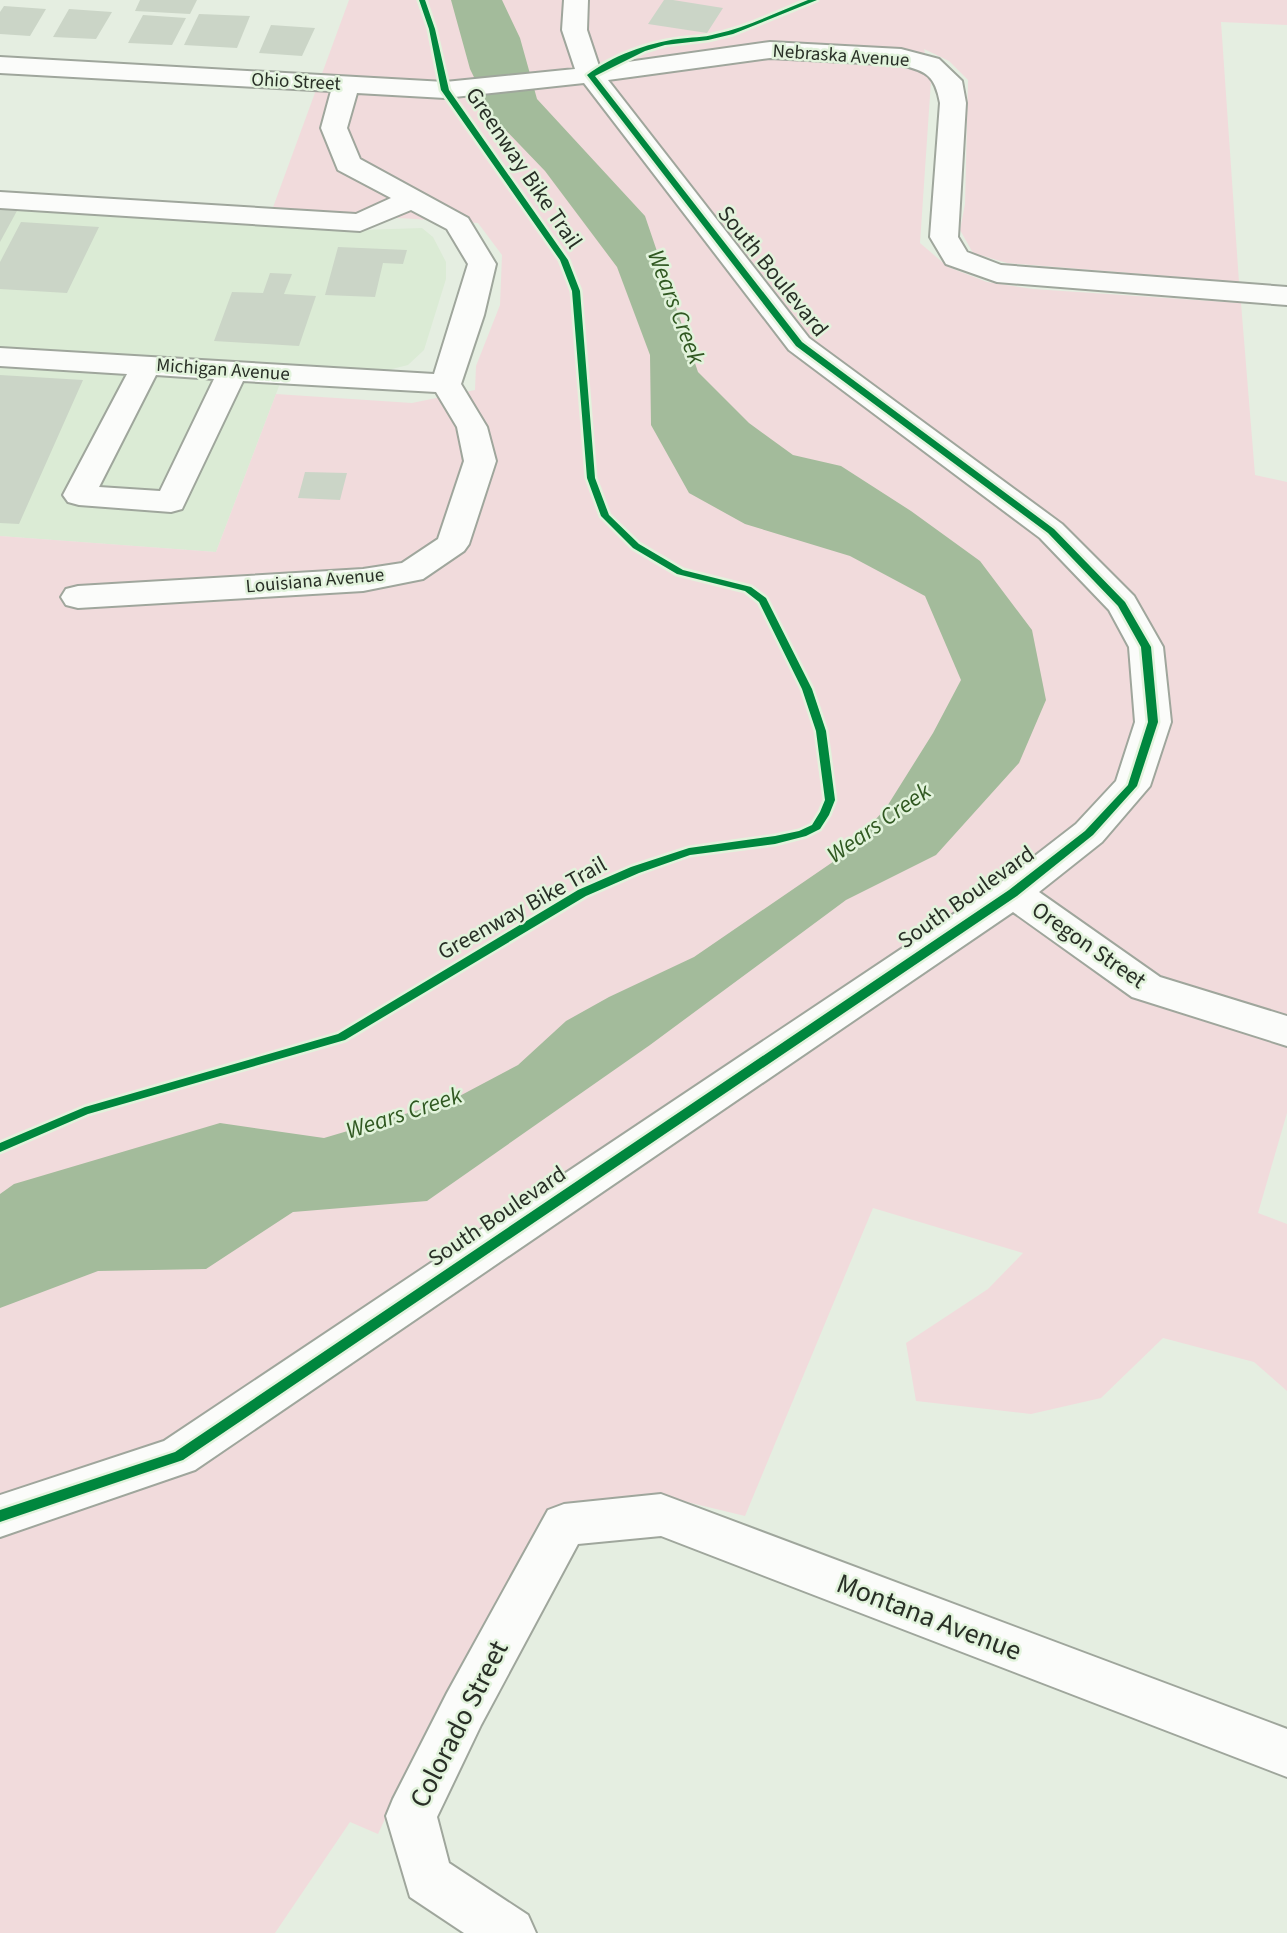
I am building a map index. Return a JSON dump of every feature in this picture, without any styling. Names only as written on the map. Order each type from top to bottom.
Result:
[{"type":"street","name":"South Boulevard","points":[[2,1521],[179,1456],[1013,893],[1089,833],[1132,786],[1153,722],[1146,647],[1122,604],[1051,531],[799,344],[591,75],[578,49],[572,26],[576,0]]},
{"type":"street","name":"Nebraska Avenue","points":[[591,75],[770,50],[901,57],[930,64],[949,81],[953,103],[944,237],[956,258],[997,273],[1287,296]]},
{"type":"street","name":"Ohio Street","points":[[0,65],[346,85],[468,89],[591,75]]},
{"type":"street","points":[[346,85],[334,128],[348,164],[458,224],[482,264],[470,315],[446,384]]},
{"type":"street","points":[[0,200],[360,223],[412,199]]},
{"type":"street","name":"Michigan Avenue","points":[[0,357],[446,384]]},
{"type":"street","points":[[146,366],[79,495],[171,502],[233,371]]},
{"type":"street","name":"Louisiana Avenue","points":[[78,597],[363,580],[411,572],[453,544],[480,461],[472,427],[446,384]]},
{"type":"street","name":"Oregon Street","points":[[1013,893],[1146,987],[1287,1031]]},
{"type":"street","name":"Montana Avenue","points":[[564,1525],[660,1515],[1287,1753]]},
{"type":"street","name":"Colorado Street","points":[[510,1933],[428,1879],[411,1816],[464,1709],[564,1525]]},
{"type":"shaded area","points":[[349,0],[1287,0],[1287,25],[1221,22],[1239,282],[1007,263],[973,253],[960,230],[965,204],[968,80],[949,61],[924,49],[931,81],[920,243],[948,267],[987,282],[1033,289],[1241,303],[1255,475],[1287,482],[1287,1113],[1258,1213],[1287,1224],[1287,1391],[1254,1362],[1163,1338],[1101,1398],[1031,1414],[916,1401],[906,1343],[988,1289],[1023,1253],[873,1208],[745,1516],[662,1496],[523,1562],[429,1724],[378,1834],[350,1822],[275,1933],[0,1933],[0,536],[216,552],[276,394],[412,403],[475,390],[476,366],[500,305],[502,255],[478,223],[272,210]]},
{"type":"shaded area","points":[[0,206],[361,230],[422,228],[433,237],[446,262],[446,279],[424,350],[408,365],[384,371],[287,365],[216,552],[0,536]]},
{"type":"water","name":"Wears Creek","points":[[451,0],[502,0],[520,38],[537,99],[645,216],[698,372],[749,423],[793,455],[841,466],[911,511],[980,561],[1032,630],[1046,700],[1019,763],[936,855],[846,900],[650,1045],[427,1201],[293,1212],[206,1269],[98,1271],[0,1308],[0,1194],[14,1184],[220,1123],[324,1138],[452,1100],[518,1065],[566,1021],[609,997],[694,957],[843,855],[886,808],[933,733],[961,680],[925,596],[850,556],[745,524],[689,493],[651,425],[650,355],[617,267],[545,171],[494,118],[470,69]]},
{"type":"building","points":[[140,0],[197,0],[190,14],[135,11]]},
{"type":"building","points":[[664,0],[723,8],[707,33],[648,24]]},
{"type":"building","points":[[4,6],[46,9],[30,36],[0,34],[0,12]]},
{"type":"building","points":[[69,9],[112,12],[96,39],[53,37]]},
{"type":"building","points":[[199,14],[250,16],[237,48],[184,45]]},
{"type":"building","points":[[143,15],[186,18],[172,45],[128,43]]},
{"type":"building","points":[[271,25],[315,28],[302,56],[259,53]]},
{"type":"building","points":[[0,207],[18,209],[0,242]]},
{"type":"building","points":[[21,222],[99,227],[67,293],[0,289],[0,262]]},
{"type":"building","points":[[338,247],[407,250],[403,264],[383,263],[375,297],[325,295]]},
{"type":"building","points":[[270,273],[292,274],[284,294],[316,296],[299,346],[214,341],[232,292],[263,293]]},
{"type":"building","points":[[0,375],[83,380],[19,524],[0,523]]},
{"type":"building","points":[[305,472],[347,473],[340,500],[298,498]]},
{"type":"cycle path","name":"Greenway Bike Trail","points":[[0,1148],[85,1111],[341,1037],[582,893],[635,870],[689,852],[802,834],[816,827],[830,800],[821,731],[807,689],[763,600],[748,589],[680,572],[636,546],[605,516],[591,478],[576,291],[564,260],[445,90],[432,29],[422,0]]},
{"type":"cycle path","points":[[0,1516],[179,1456],[1013,893],[1089,833],[1132,786],[1153,722],[1146,647],[1122,604],[1051,531],[799,344],[591,75],[653,46],[730,33],[814,0]]}]
